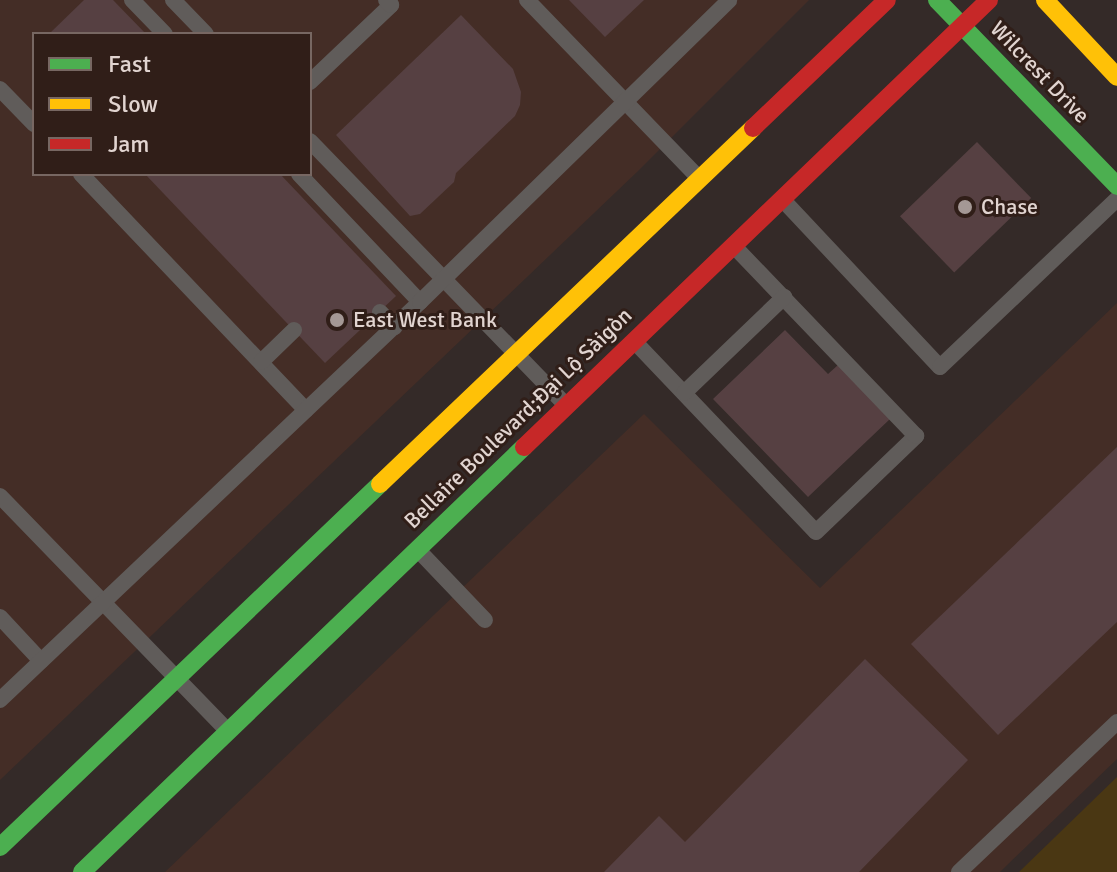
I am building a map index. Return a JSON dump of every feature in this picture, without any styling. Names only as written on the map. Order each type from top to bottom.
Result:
[{"type":"main road","points":[[0,847],[887,0]]},
{"type":"main road","name":"Wilcrest Drive","points":[[937,0],[1117,186]]},
{"type":"main road","name":"Bellaire Boulevard;Đại Lộ Sàigòn","points":[[82,872],[989,0]]},
{"type":"main road","points":[[1045,0],[1117,77]]},
{"type":"lane","points":[[132,0],[163,32]]},
{"type":"lane","points":[[173,0],[204,32]]},
{"type":"lane","points":[[312,80],[391,5],[386,0]]},
{"type":"lane","points":[[527,0],[700,179]]},
{"type":"lane","points":[[0,700],[394,327],[729,0]]},
{"type":"lane","points":[[0,89],[32,122]]},
{"type":"lane","points":[[312,143],[566,406]]},
{"type":"lane","points":[[83,176],[306,410]]},
{"type":"lane","points":[[301,176],[420,302]]},
{"type":"lane","points":[[781,199],[940,367],[1117,199]]},
{"type":"lane","points":[[634,340],[816,532],[905,447],[916,436],[733,245]]},
{"type":"lane","points":[[684,393],[784,297]]},
{"type":"lane","points":[[380,312],[394,327]]},
{"type":"lane","points":[[261,362],[294,330]]},
{"type":"lane","points":[[0,496],[227,730]]},
{"type":"lane","points":[[417,549],[485,620]]},
{"type":"lane","points":[[0,617],[41,661]]},
{"type":"lane","points":[[959,872],[1117,722]]},
{"type":"shaded area","points":[[0,0],[809,0],[637,172],[0,780]]},
{"type":"shaded area","points":[[1117,303],[1117,759],[1000,872],[165,872],[644,414],[820,588]]},
{"type":"shaded area","points":[[1117,777],[1117,872],[1019,872]]},
{"type":"building","points":[[84,0],[113,0],[144,32],[51,32]]},
{"type":"building","points":[[569,0],[644,0],[605,37]]},
{"type":"building","points":[[461,15],[513,69],[521,92],[520,105],[515,116],[456,173],[454,182],[420,214],[410,216],[336,135]]},
{"type":"building","name":"Chase","points":[[977,142],[1031,198],[954,272],[900,216]]},
{"type":"building","points":[[147,176],[282,176],[396,296],[325,363]]},
{"type":"building","points":[[785,330],[828,374],[838,365],[890,419],[808,497],[713,399]]},
{"type":"building","points":[[1117,447],[1117,622],[998,735],[911,644]]},
{"type":"building","points":[[865,659],[968,760],[859,872],[604,872],[659,816],[685,842]]},
{"type":"traffic: fast","points":[[937,0],[1117,186]]},
{"type":"traffic: fast","points":[[82,872],[524,447]]},
{"type":"traffic: fast","points":[[0,847],[380,484]]},
{"type":"traffic: slow","points":[[1045,0],[1117,77]]},
{"type":"traffic: slow","points":[[380,484],[753,128]]},
{"type":"traffic: jam","points":[[753,128],[887,0]]},
{"type":"traffic: jam","points":[[524,447],[989,0]]},
{"type":"place","name":"Chase","points":[[965,207]]},
{"type":"place","name":"East West Bank","points":[[337,320]]}]
